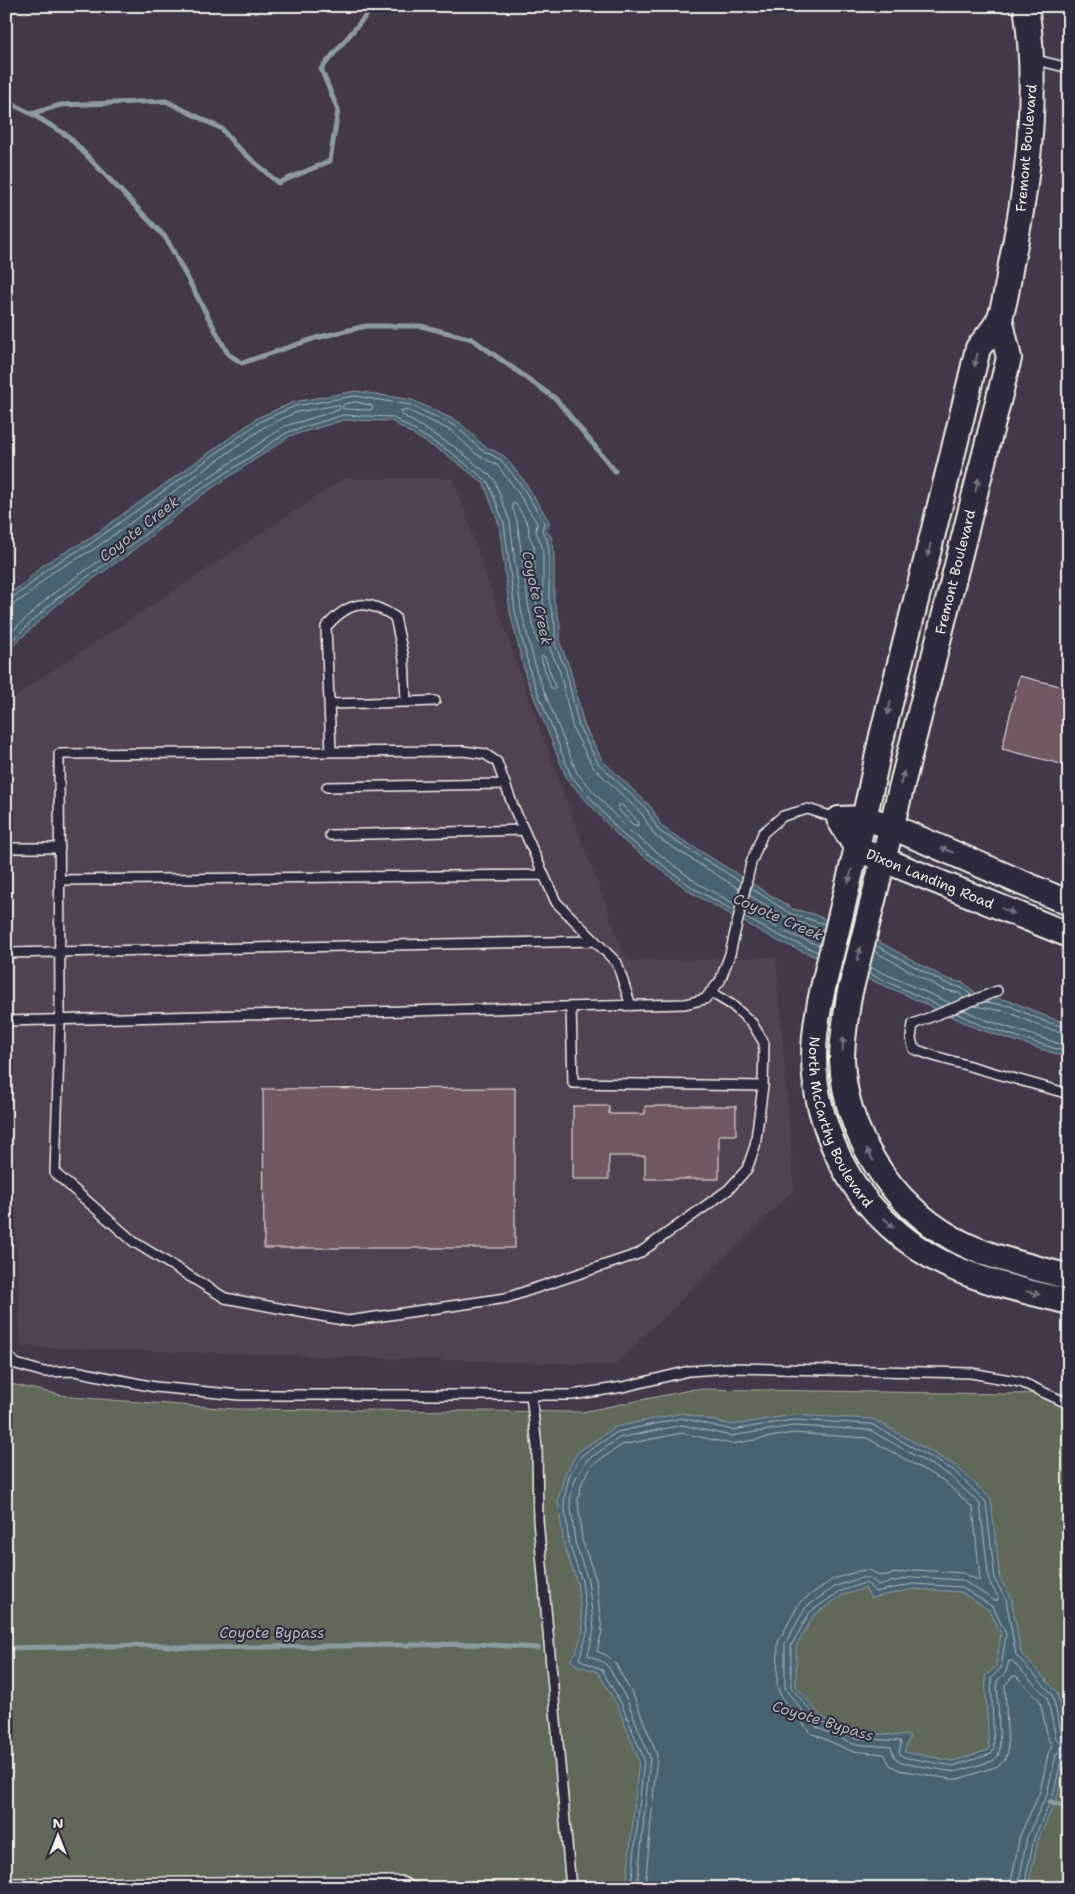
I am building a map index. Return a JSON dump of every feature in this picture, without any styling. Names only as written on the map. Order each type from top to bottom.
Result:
[{"type":"main road","name":"Fremont Boulevard","points":[[890,826],[1009,358],[1000,318],[1025,194],[1029,150],[1032,59],[1026,6]]},
{"type":"main road","name":"Fremont Boulevard","points":[[864,818],[978,348],[1000,318]]},
{"type":"main road","points":[[839,819],[864,818],[890,826],[1069,903]]},
{"type":"main road","name":"North McCarthy Boulevard","points":[[864,818],[824,987],[815,1036],[814,1061],[821,1109],[840,1160],[853,1182],[870,1204],[890,1225],[914,1245],[961,1271],[989,1281],[1069,1302]]},
{"type":"main road","name":"Dixon Landing Road","points":[[839,819],[857,849],[1069,935]]},
{"type":"main road","name":"North McCarthy Boulevard","points":[[890,826],[849,996],[843,1038],[844,1073],[849,1102],[866,1147],[891,1186],[929,1223],[954,1239],[972,1247],[1069,1277]]},
{"type":"main road","points":[[961,1271],[972,1247]]},
{"type":"lane","points":[[1032,59],[1069,68]]},
{"type":"lane","points":[[331,752],[326,627],[338,614],[359,604],[381,608],[395,617],[404,659],[406,702]]},
{"type":"lane","points":[[330,704],[435,700]]},
{"type":"lane","points":[[631,1006],[617,963],[556,902],[524,830],[497,762],[486,754],[463,751],[59,754],[60,1021],[55,1173],[134,1242],[225,1298],[348,1321],[506,1298],[638,1254],[728,1190],[748,1169],[755,1146],[763,1086],[764,1043],[752,1024],[732,1005],[710,992]]},
{"type":"lane","points":[[327,787],[505,784]]},
{"type":"lane","points":[[6,1021],[685,1004],[705,998],[720,981],[730,954],[752,862],[763,833],[783,816],[808,810],[839,819]]},
{"type":"lane","points":[[330,836],[524,830]]},
{"type":"lane","points":[[6,848],[60,848]]},
{"type":"lane","points":[[60,880],[544,875]]},
{"type":"lane","points":[[6,953],[595,941]]},
{"type":"lane","points":[[996,991],[913,1024],[911,1039],[914,1049],[1069,1094]]},
{"type":"lane","points":[[571,1007],[573,1082],[763,1086]]},
{"type":"lane","points":[[6,1354],[16,1364],[44,1372],[75,1371],[155,1387],[240,1395],[572,1395],[623,1387],[689,1371],[731,1368],[971,1373],[1021,1382],[1069,1404]]},
{"type":"lane","points":[[531,1395],[537,1447],[538,1520],[571,1888]]},
{"type":"lane","points":[[6,1883],[400,1881],[415,1888]]},
{"type":"shaded area","points":[[345,478],[453,478],[528,698],[627,961],[776,957],[794,1190],[614,1365],[21,1347],[6,990],[6,705],[29,686]]},
{"type":"green space","points":[[6,1383],[71,1397],[235,1409],[582,1412],[695,1389],[1006,1394],[1069,1393],[1069,1888],[6,1888]]},
{"type":"water","name":"Coyote Creek","points":[[356,391],[412,400],[459,422],[483,445],[504,456],[525,482],[550,523],[546,530],[552,538],[554,552],[554,600],[560,624],[560,643],[570,669],[584,725],[602,760],[651,807],[662,827],[793,909],[813,914],[876,940],[947,979],[964,983],[978,995],[1011,1001],[1069,1024],[1069,1058],[978,1029],[904,994],[778,941],[690,892],[619,837],[567,779],[526,677],[510,612],[499,524],[484,484],[450,457],[391,421],[344,420],[290,436],[202,495],[127,555],[59,603],[6,652],[6,595],[21,586],[44,564],[87,540],[259,417],[294,402]]},
{"type":"water","points":[[682,1413],[732,1425],[792,1415],[873,1419],[956,1466],[991,1499],[1000,1579],[1011,1597],[1021,1653],[1057,1692],[1069,1745],[1057,1798],[1038,1840],[1028,1888],[626,1888],[639,1760],[617,1705],[598,1672],[576,1665],[571,1660],[576,1653],[583,1630],[577,1582],[564,1545],[558,1500],[565,1474],[578,1452],[615,1427]],"holes":[[[865,1588],[871,1598],[914,1589],[961,1592],[990,1611],[1001,1634],[996,1667],[985,1676],[989,1750],[953,1761],[904,1752],[910,1736],[856,1733],[821,1717],[796,1686],[796,1647],[814,1615],[841,1596]]]},
{"type":"building","points":[[1019,676],[1069,688],[1069,766],[1002,749]]},
{"type":"building","points":[[515,1088],[515,1248],[264,1248],[263,1089]]},
{"type":"building","points":[[573,1106],[609,1106],[609,1114],[645,1114],[645,1106],[736,1106],[736,1135],[719,1135],[719,1179],[645,1179],[645,1156],[609,1156],[609,1179],[573,1179]]},
{"type":"waterway","points":[[32,114],[60,105],[166,101],[222,129],[234,144],[278,183],[330,161],[338,110],[321,69],[374,6]]},
{"type":"waterway","points":[[6,101],[68,136],[166,238],[228,354],[242,363],[316,338],[366,326],[421,326],[472,339],[556,399],[615,471]]},
{"type":"waterway","name":"Coyote Bypass","points":[[6,1648],[159,1645],[186,1648],[476,1644],[538,1648]]},
{"type":"waterway","name":"Coyote Bypass","points":[[1050,1802],[1069,1808]]}]
